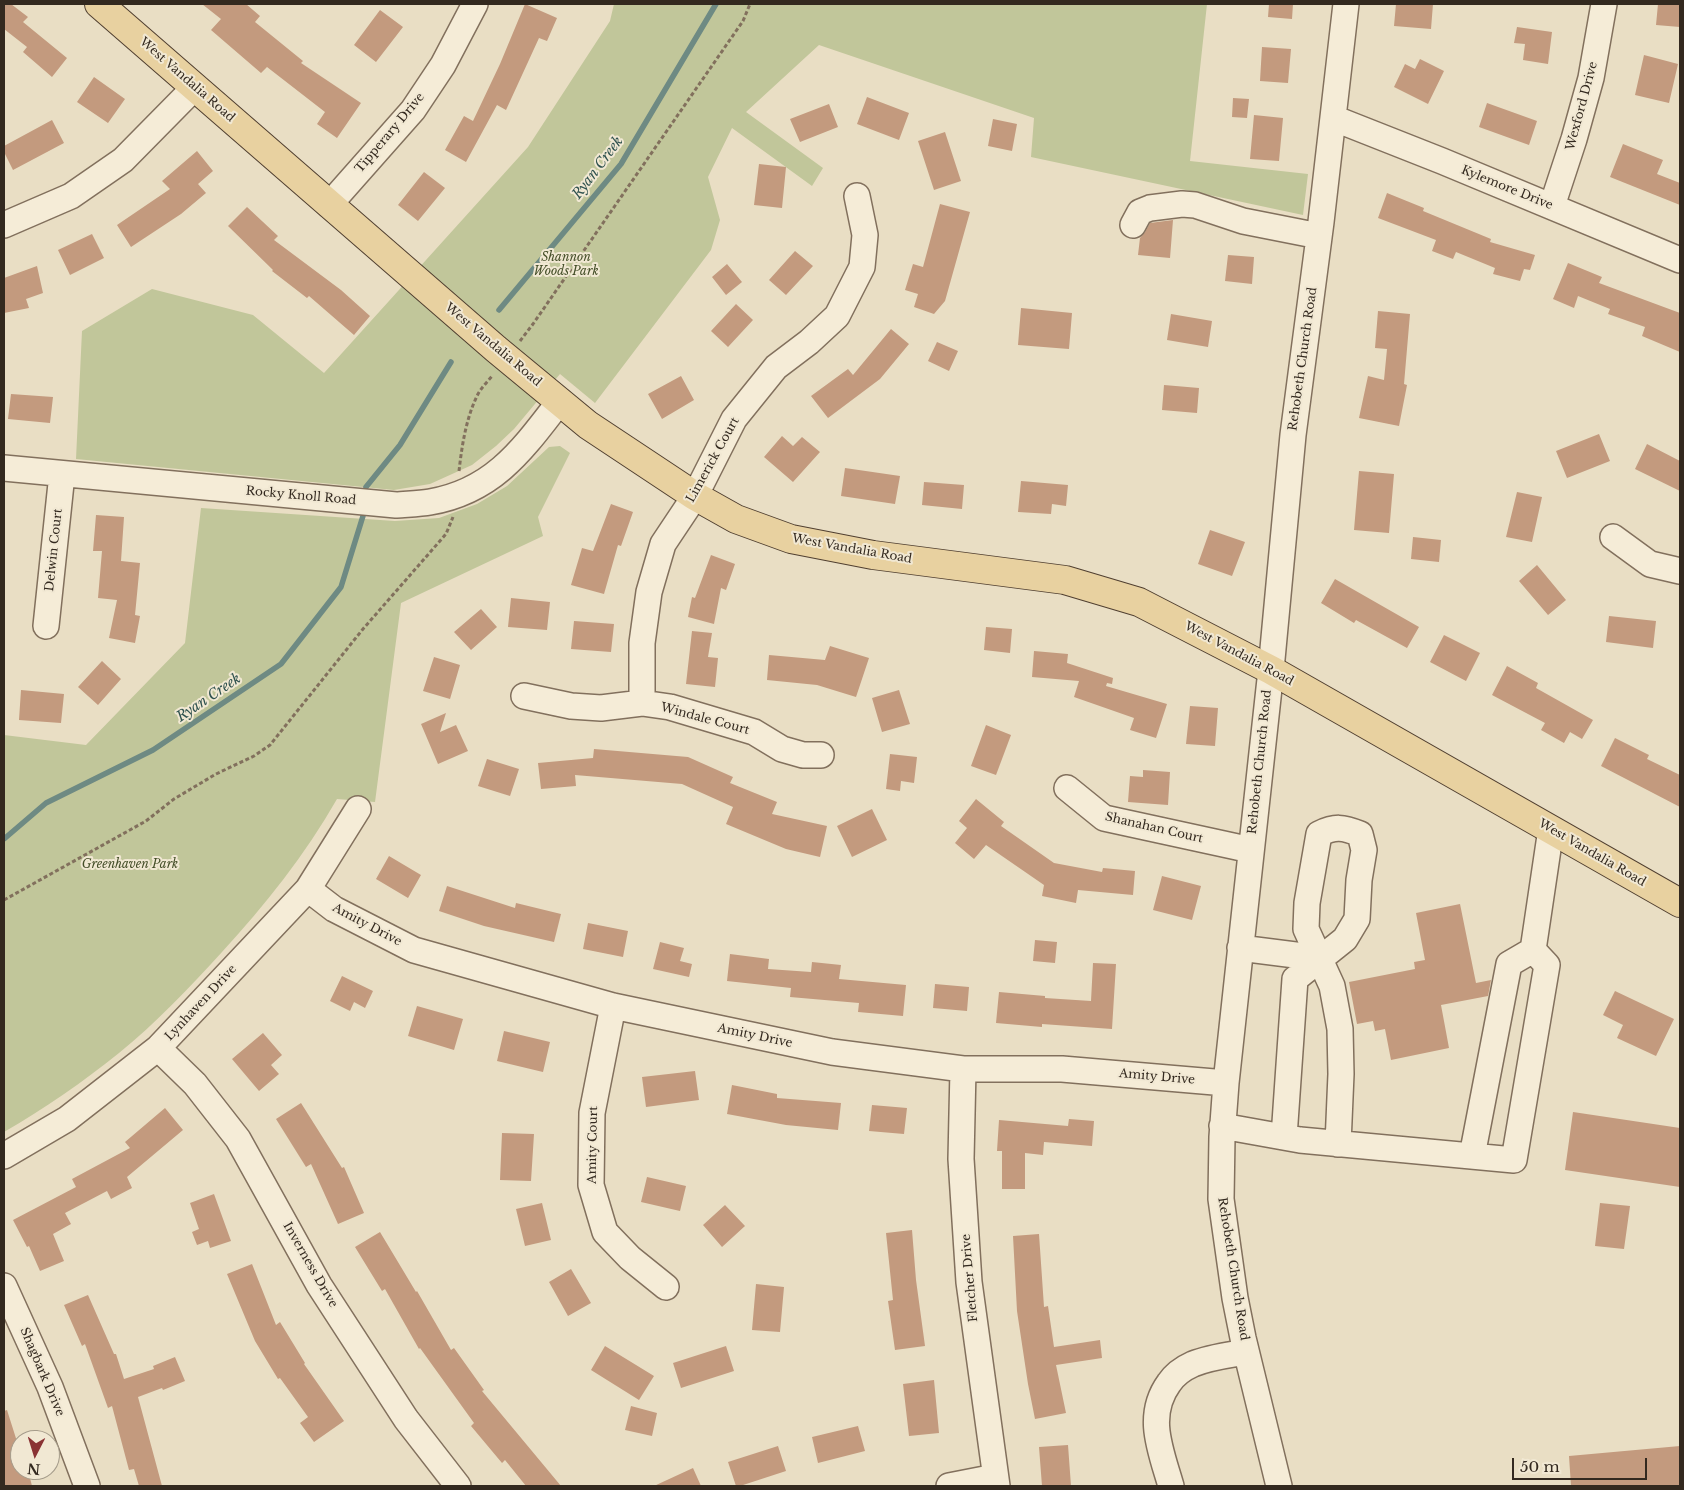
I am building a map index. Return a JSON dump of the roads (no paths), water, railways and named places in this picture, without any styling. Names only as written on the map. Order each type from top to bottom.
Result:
[{"type":"main road","name":"West Vandalia Road","points":[[99,4],[496,350],[588,425],[695,496],[736,519],[791,539],[873,555],[1065,580],[1139,602],[1271,670],[1680,903]]},
{"type":"street","name":"Tipperary Drive","points":[[329,205],[413,110],[443,65],[474,4]]},
{"type":"street","name":"Rehobeth Church Road","points":[[1279,1486],[1246,1352],[1235,1298],[1221,1199],[1222,1126],[1271,670],[1293,435],[1320,236],[1346,4]]},
{"type":"street","name":"Wexford Drive","points":[[1552,206],[1574,139],[1591,78],[1604,4]]},
{"type":"street","points":[[4,225],[71,196],[123,160],[195,87]]},
{"type":"street","name":"Kylemore Drive","points":[[1333,118],[1680,260]]},
{"type":"street","name":"Limerick Court","points":[[642,703],[642,643],[649,592],[663,544],[695,496],[734,419],[776,367],[809,342],[837,316],[862,267],[865,235],[857,196]]},
{"type":"street","points":[[1133,225],[1140,212],[1150,208],[1182,204],[1195,205],[1243,221],[1320,236]]},
{"type":"street","name":"Rocky Knoll Road","points":[[4,468],[396,505],[431,502],[470,490],[500,471],[525,447],[560,401]]},
{"type":"street","name":"Delwin Court","points":[[46,626],[62,474]]},
{"type":"street","points":[[1613,537],[1650,564],[1680,571]]},
{"type":"street","name":"Windale Court","points":[[524,696],[571,706],[601,708],[642,703],[670,707],[754,732],[782,749],[803,756],[821,755]]},
{"type":"street","name":"Shanahan Court","points":[[1067,788],[1104,818],[1251,850]]},
{"type":"street","name":"Lynhaven Drive","points":[[4,1156],[68,1119],[158,1048],[308,889],[358,809]]},
{"type":"street","points":[[1222,1126],[1338,1144],[1514,1160],[1540,957],[1550,829]]},
{"type":"street","name":"Amity Drive","points":[[308,889],[334,909],[414,950],[613,1006],[832,1052],[963,1069],[1062,1069],[1226,1083]]},
{"type":"street","points":[[1240,948],[1319,958]]},
{"type":"street","points":[[1472,1156],[1509,964],[1540,957]]},
{"type":"street","points":[[1284,1137],[1296,979],[1319,958]]},
{"type":"street","points":[[1319,958],[1332,986],[1340,1029],[1341,1074],[1338,1144]]},
{"type":"street","name":"Amity Court","points":[[613,1006],[592,1112],[591,1185],[605,1232],[630,1258],[666,1287]]},
{"type":"street","name":"Inverness Drive","points":[[158,1048],[195,1084],[238,1139],[319,1285],[406,1419],[458,1486]]},
{"type":"street","name":"Fletcher Drive","points":[[963,1069],[962,1159],[968,1282],[996,1482]]},
{"type":"street","name":"Shagbark Drive","points":[[4,1286],[50,1387],[87,1486]]},
{"type":"street","points":[[1171,1486],[1158,1440],[1156,1422],[1156,1411],[1166,1387],[1174,1377],[1192,1364],[1246,1352]]},
{"type":"street","points":[[949,1486],[996,1482]]},
{"type":"waterway","name":"Ryan Creek","points":[[499,310],[621,164],[716,4]]},
{"type":"waterway","name":"Ryan Creek","points":[[366,487],[400,445],[451,362]]},
{"type":"waterway","name":"Ryan Creek","points":[[4,839],[46,803],[153,750],[281,664],[341,587],[363,516]]},
{"type":"park label","name":"Shannon Woods Park","points":[[566,265]]},
{"type":"park label","name":"Greenhaven Park","points":[[130,865]]}]
